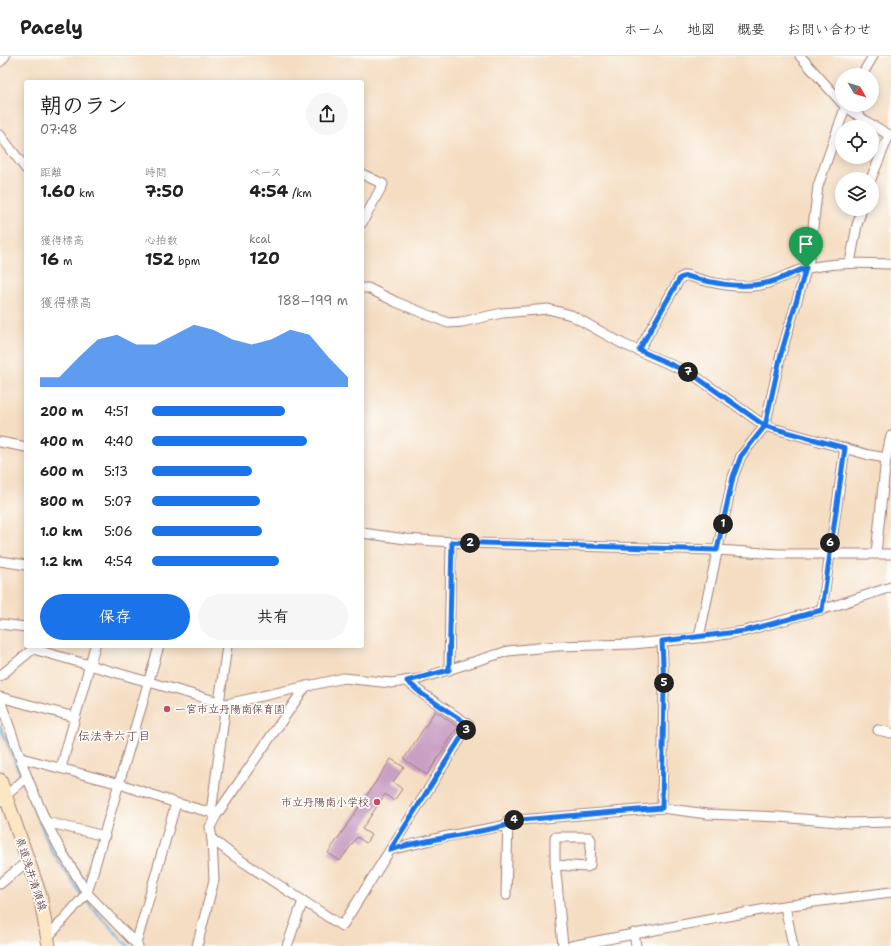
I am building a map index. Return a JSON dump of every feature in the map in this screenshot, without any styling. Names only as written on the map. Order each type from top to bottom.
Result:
[{"type":"main road","name":"県道浅井清須線","points":[[0,780],[3,799],[40,895],[49,941]]},
{"type":"street","points":[[0,62],[4,56]]},
{"type":"street","points":[[800,56],[835,95]]},
{"type":"street","points":[[866,68],[873,56]]},
{"type":"street","points":[[699,637],[733,477],[741,456],[765,426],[781,354],[806,268],[818,186],[842,112]]},
{"type":"street","points":[[855,112],[890,135],[874,172]]},
{"type":"street","points":[[0,136],[24,166]]},
{"type":"street","points":[[364,175],[383,184],[364,219]]},
{"type":"street","points":[[850,263],[860,216]]},
{"type":"street","points":[[639,350],[680,278],[686,276],[709,283],[734,286],[766,283],[806,268],[832,263],[891,264]]},
{"type":"street","points":[[364,288],[368,288],[396,302],[448,323],[462,322],[502,313],[548,309],[571,315],[639,350],[692,374],[765,426],[886,458]]},
{"type":"street","points":[[876,554],[886,458],[891,436]]},
{"type":"street","points":[[0,442],[24,447]]},
{"type":"street","points":[[822,610],[845,448]]},
{"type":"street","points":[[364,533],[406,539],[452,542],[717,550],[778,554],[891,554]]},
{"type":"street","points":[[449,670],[452,542]]},
{"type":"street","points":[[0,561],[24,565]]},
{"type":"street","points":[[0,676],[33,648],[148,683],[223,703],[344,678],[392,683],[407,681],[449,670],[508,651],[662,641],[745,631],[822,610],[891,587]]},
{"type":"street","points":[[0,624],[24,627]]},
{"type":"street","points":[[662,641],[664,687],[662,808]]},
{"type":"street","points":[[61,768],[94,648]]},
{"type":"street","points":[[49,941],[84,896],[105,836],[158,648]]},
{"type":"street","points":[[197,946],[214,880],[210,827],[214,813],[227,648]]},
{"type":"street","points":[[212,839],[234,856],[342,926],[469,725],[422,694],[407,681]]},
{"type":"street","points":[[214,813],[306,686]]},
{"type":"street","points":[[0,697],[75,717]]},
{"type":"street","points":[[0,700],[21,758],[24,780],[84,896],[137,945],[176,803]]},
{"type":"street","points":[[878,730],[891,733]]},
{"type":"street","points":[[21,758],[120,784],[176,803],[214,813]]},
{"type":"street","points":[[3,799],[24,780]]},
{"type":"street","points":[[506,895],[508,821],[662,808],[706,814],[779,817],[849,823],[891,822]]},
{"type":"street","points":[[46,822],[105,836]]},
{"type":"street","points":[[390,850],[443,837],[508,825]]},
{"type":"street","points":[[556,865],[590,865],[591,840],[589,837],[555,837],[556,865],[563,946]]},
{"type":"street","points":[[0,883],[28,861]]},
{"type":"street","points":[[571,946],[634,933],[785,906],[891,892]]},
{"type":"street","points":[[287,946],[304,901]]},
{"type":"street","points":[[785,906],[793,946]]},
{"type":"street","points":[[634,933],[636,946]]},
{"type":"building","points":[[435,711],[458,727],[427,775],[404,759]]},
{"type":"building","points":[[391,759],[404,767],[393,782],[402,789],[394,801],[385,794],[362,829],[371,835],[366,843],[357,837],[340,861],[328,853]]},
{"type":"waterway","points":[[0,726],[22,779]]},
{"type":"waterway","points":[[24,783],[51,850],[82,896]]},
{"type":"waterway","points":[[85,900],[128,946]]},
{"type":"place","name":"一宮市立丹陽南保育園","points":[[167,709]]},
{"type":"place","name":"市立丹陽南小学校","points":[[377,802]]},
{"type":"district","name":"伝法寺六丁目","points":[[114,736]]},
{"type":"route","points":[[806,268],[766,283],[734,286],[709,283],[686,276],[680,278],[639,350],[692,374],[709,384],[746,414],[765,426],[845,448],[822,610],[745,631],[708,637],[662,641],[664,687],[662,808],[508,821],[508,825],[489,830],[443,837],[390,850],[469,725],[422,694],[407,681],[449,670],[452,542],[562,544],[717,550],[733,477],[741,456],[765,426],[781,354],[806,268]]}]
